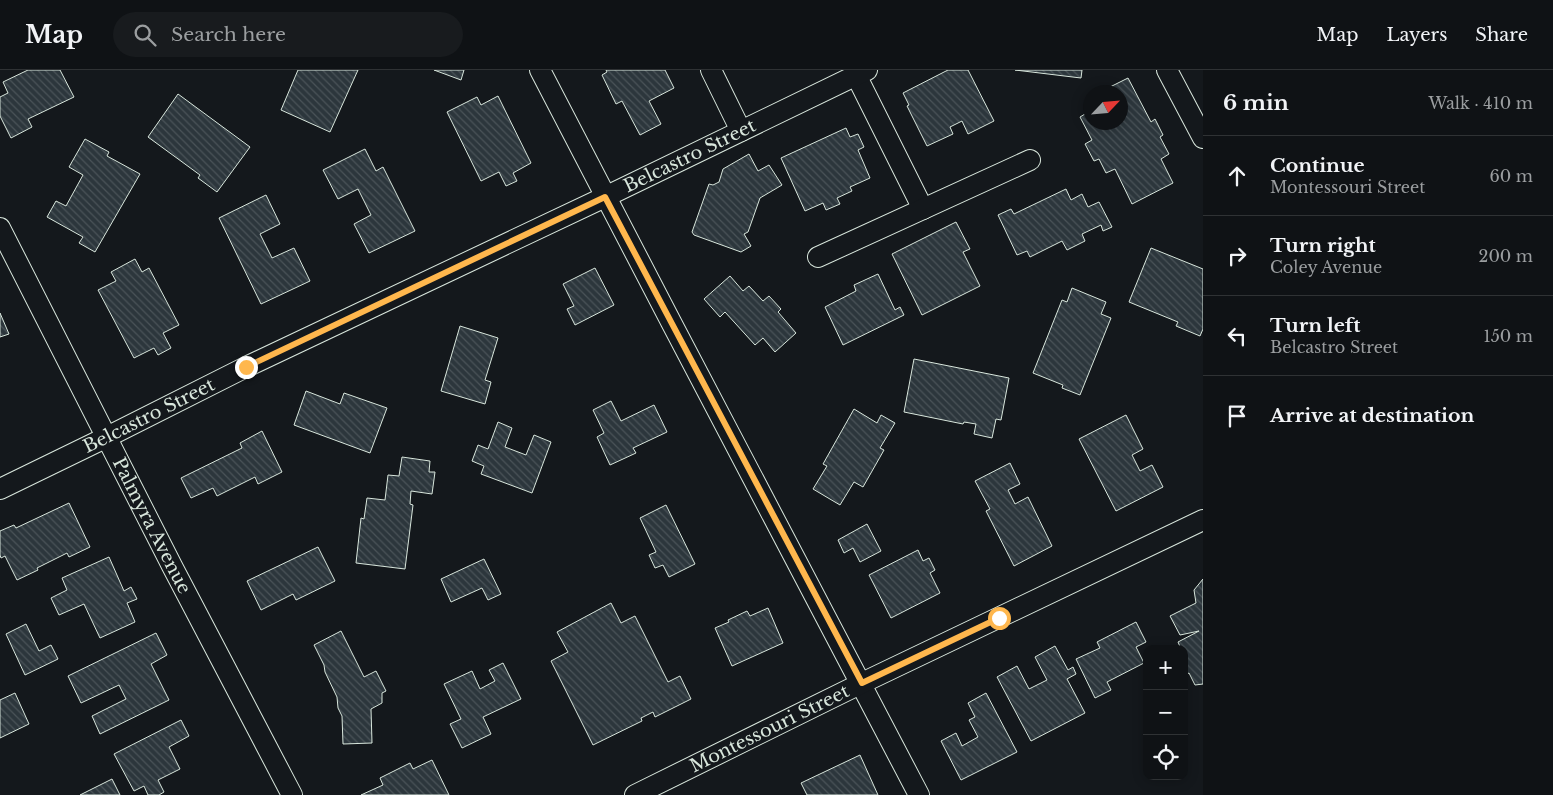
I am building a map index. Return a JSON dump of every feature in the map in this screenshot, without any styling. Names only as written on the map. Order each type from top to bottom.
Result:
[{"type":"street","points":[[540,70],[920,795]]},
{"type":"street","points":[[711,70],[741,131]]},
{"type":"street","points":[[1167,70],[1203,138]]},
{"type":"street","points":[[862,73],[923,209]]},
{"type":"street","name":"Belcastro Street","points":[[0,489],[246,367],[862,73]]},
{"type":"street","points":[[818,258],[1030,160]]},
{"type":"street","name":"Palmyra Avenue","points":[[0,228],[172,566],[292,795]]},
{"type":"street","name":"Montessouri Street","points":[[635,795],[862,683],[1203,520]]},
{"type":"building","points":[[28,70],[60,70],[74,97],[28,119],[32,127],[11,138],[0,116],[0,97],[8,93],[3,82]]},
{"type":"building","points":[[298,70],[358,70],[330,132],[281,110]]},
{"type":"building","points":[[434,70],[464,70],[461,80]]},
{"type":"building","points":[[606,70],[665,70],[674,88],[649,101],[661,124],[640,135],[622,101],[616,104],[602,75],[607,72]]},
{"type":"building","points":[[948,70],[968,70],[994,121],[968,134],[962,121],[950,127],[953,134],[927,146],[907,106],[909,105],[903,93]]},
{"type":"building","points":[[1015,70],[1082,70],[1081,78]]},
{"type":"building","points":[[1128,78],[1151,122],[1155,119],[1163,135],[1160,137],[1169,154],[1161,159],[1173,183],[1132,204],[1115,169],[1106,173],[1099,159],[1094,161],[1085,144],[1092,140],[1087,130],[1128,130],[1128,85],[1114,85]]},
{"type":"building","points":[[178,94],[250,147],[217,192],[198,178],[200,175],[148,137]]},
{"type":"building","points":[[498,96],[531,163],[513,173],[517,181],[506,186],[499,172],[481,181],[447,112],[477,97],[481,105]]},
{"type":"building","points":[[846,128],[850,137],[858,134],[864,147],[858,150],[870,178],[850,187],[852,191],[837,198],[840,204],[826,210],[823,203],[805,211],[781,158]]},
{"type":"building","points":[[85,139],[109,152],[107,156],[140,174],[95,252],[79,243],[83,237],[47,217],[56,201],[66,206],[83,175],[69,167]]},
{"type":"building","points":[[365,149],[376,171],[383,167],[415,231],[369,253],[354,224],[371,215],[358,189],[338,199],[323,170]]},
{"type":"building","points":[[749,154],[758,171],[769,165],[782,185],[760,198],[748,232],[744,234],[751,246],[741,252],[694,235],[692,232],[709,184],[713,185],[719,182],[723,169]]},
{"type":"building","points":[[1066,189],[1071,200],[1082,194],[1088,207],[1099,202],[1112,227],[1103,231],[1101,225],[1082,234],[1085,241],[1067,250],[1062,241],[1030,257],[1027,251],[1017,255],[998,215],[1011,209],[1014,214]]},
{"type":"building","points":[[266,195],[280,224],[260,234],[272,258],[294,248],[310,281],[261,304],[219,218]]},
{"type":"building","points":[[956,222],[970,249],[963,252],[980,286],[922,315],[892,254]]},
{"type":"building","points":[[1151,248],[1203,269],[1203,329],[1200,336],[1176,326],[1178,322],[1129,302]]},
{"type":"building","points":[[135,259],[142,272],[149,268],[179,325],[163,333],[171,348],[158,355],[154,348],[134,358],[98,290],[116,281],[111,272]]},
{"type":"building","points":[[595,268],[614,305],[575,325],[567,309],[574,306],[563,284]]},
{"type":"building","points":[[878,274],[895,310],[900,307],[904,315],[843,345],[825,307],[856,291],[854,285]]},
{"type":"building","points":[[730,276],[743,291],[749,286],[763,301],[769,296],[781,309],[778,312],[796,333],[775,352],[763,338],[755,345],[725,312],[720,317],[704,299]]},
{"type":"building","points":[[1072,288],[1106,302],[1101,314],[1111,318],[1080,395],[1062,388],[1063,385],[1033,373],[1062,300],[1067,302]]},
{"type":"building","points":[[0,313],[9,334],[0,337]]},
{"type":"building","points":[[460,326],[498,338],[485,380],[491,382],[485,404],[441,391]]},
{"type":"building","points":[[914,359],[1009,378],[1001,420],[996,419],[992,438],[974,434],[976,424],[964,422],[963,424],[904,412]]},
{"type":"building","points":[[306,391],[340,404],[344,393],[387,408],[370,453],[294,425]]},
{"type":"building","points":[[611,401],[621,421],[654,405],[667,432],[633,448],[636,453],[610,465],[597,437],[604,433],[593,410]]},
{"type":"building","points":[[854,409],[877,423],[881,415],[895,423],[880,448],[884,450],[863,487],[854,482],[840,505],[813,489],[827,466],[823,464]]},
{"type":"building","points":[[1126,415],[1143,449],[1132,455],[1140,471],[1152,465],[1163,487],[1116,511],[1079,439]]},
{"type":"building","points":[[498,422],[512,428],[505,447],[526,455],[534,435],[551,442],[532,493],[481,474],[484,466],[472,461],[478,445],[488,449]]},
{"type":"building","points":[[262,431],[282,472],[258,484],[255,477],[217,496],[213,488],[191,498],[181,478],[242,448],[240,443]]},
{"type":"building","points":[[402,457],[430,461],[429,472],[435,472],[432,494],[411,491],[410,504],[413,505],[405,569],[356,563],[361,518],[364,519],[367,498],[385,500],[388,475],[399,476]]},
{"type":"building","points":[[1010,463],[1020,484],[1008,490],[1015,504],[1028,497],[1052,546],[1014,566],[986,511],[990,509],[975,481]]},
{"type":"building","points":[[69,503],[90,547],[69,557],[67,553],[17,580],[5,556],[1,558],[0,531],[14,525],[16,528]]},
{"type":"building","points":[[666,505],[695,564],[669,577],[663,565],[655,568],[649,555],[656,552],[640,518]]},
{"type":"building","points":[[867,524],[881,551],[860,562],[853,548],[844,553],[838,540]]},
{"type":"building","points":[[318,547],[335,581],[296,600],[293,594],[261,610],[247,581]]},
{"type":"building","points":[[918,550],[923,561],[929,558],[935,570],[930,573],[940,593],[891,618],[869,575]]},
{"type":"building","points":[[109,557],[124,591],[131,587],[137,599],[127,603],[135,622],[100,638],[84,604],[59,615],[51,598],[67,590],[62,578]]},
{"type":"building","points":[[484,559],[501,594],[488,600],[482,588],[451,602],[441,579]]},
{"type":"building","points":[[1203,579],[1203,684],[1195,685],[1188,674],[1188,645],[1179,645],[1178,642],[1199,631],[1180,635],[1170,616],[1196,603],[1194,590]]},
{"type":"building","points":[[611,603],[621,623],[635,616],[668,682],[680,676],[691,699],[655,717],[653,712],[641,718],[642,721],[593,745],[551,661],[568,652],[557,632]]},
{"type":"building","points":[[768,608],[783,643],[732,666],[715,628],[747,611],[750,616]]},
{"type":"building","points":[[1136,622],[1146,642],[1136,647],[1143,664],[1107,682],[1111,690],[1095,698],[1076,659],[1100,648],[1097,642]]},
{"type":"building","points":[[26,624],[39,651],[51,645],[58,659],[25,675],[6,634]]},
{"type":"building","points":[[341,631],[364,677],[376,671],[386,691],[382,693],[382,703],[371,709],[372,743],[343,744],[342,716],[338,708],[337,697],[314,645]]},
{"type":"building","points":[[156,633],[167,655],[151,664],[169,700],[100,734],[92,716],[126,699],[119,685],[81,703],[68,676]]},
{"type":"building","points":[[1055,646],[1068,670],[1073,667],[1076,674],[1067,679],[1085,713],[1031,741],[997,677],[1017,666],[1029,689],[1047,680],[1035,657]]},
{"type":"building","points":[[503,663],[521,699],[483,717],[491,734],[462,748],[450,724],[461,719],[444,684],[472,671],[480,689],[495,681],[489,670]]},
{"type":"building","points":[[15,693],[29,724],[0,738],[0,700]]},
{"type":"building","points":[[986,693],[1017,752],[961,780],[941,741],[956,733],[962,746],[978,737],[969,720],[975,717],[968,703]]},
{"type":"building","points":[[181,720],[189,736],[169,747],[180,769],[158,780],[164,792],[159,795],[148,795],[144,786],[134,791],[114,754]]},
{"type":"building","points":[[860,755],[878,795],[807,795],[801,783]]},
{"type":"building","points":[[432,760],[449,795],[361,795],[383,785],[380,778],[410,763],[413,769]]},
{"type":"building","points":[[112,779],[120,795],[80,795]]},
{"type":"route","points":[[246,367],[605,197],[862,683],[999,618]]}]
